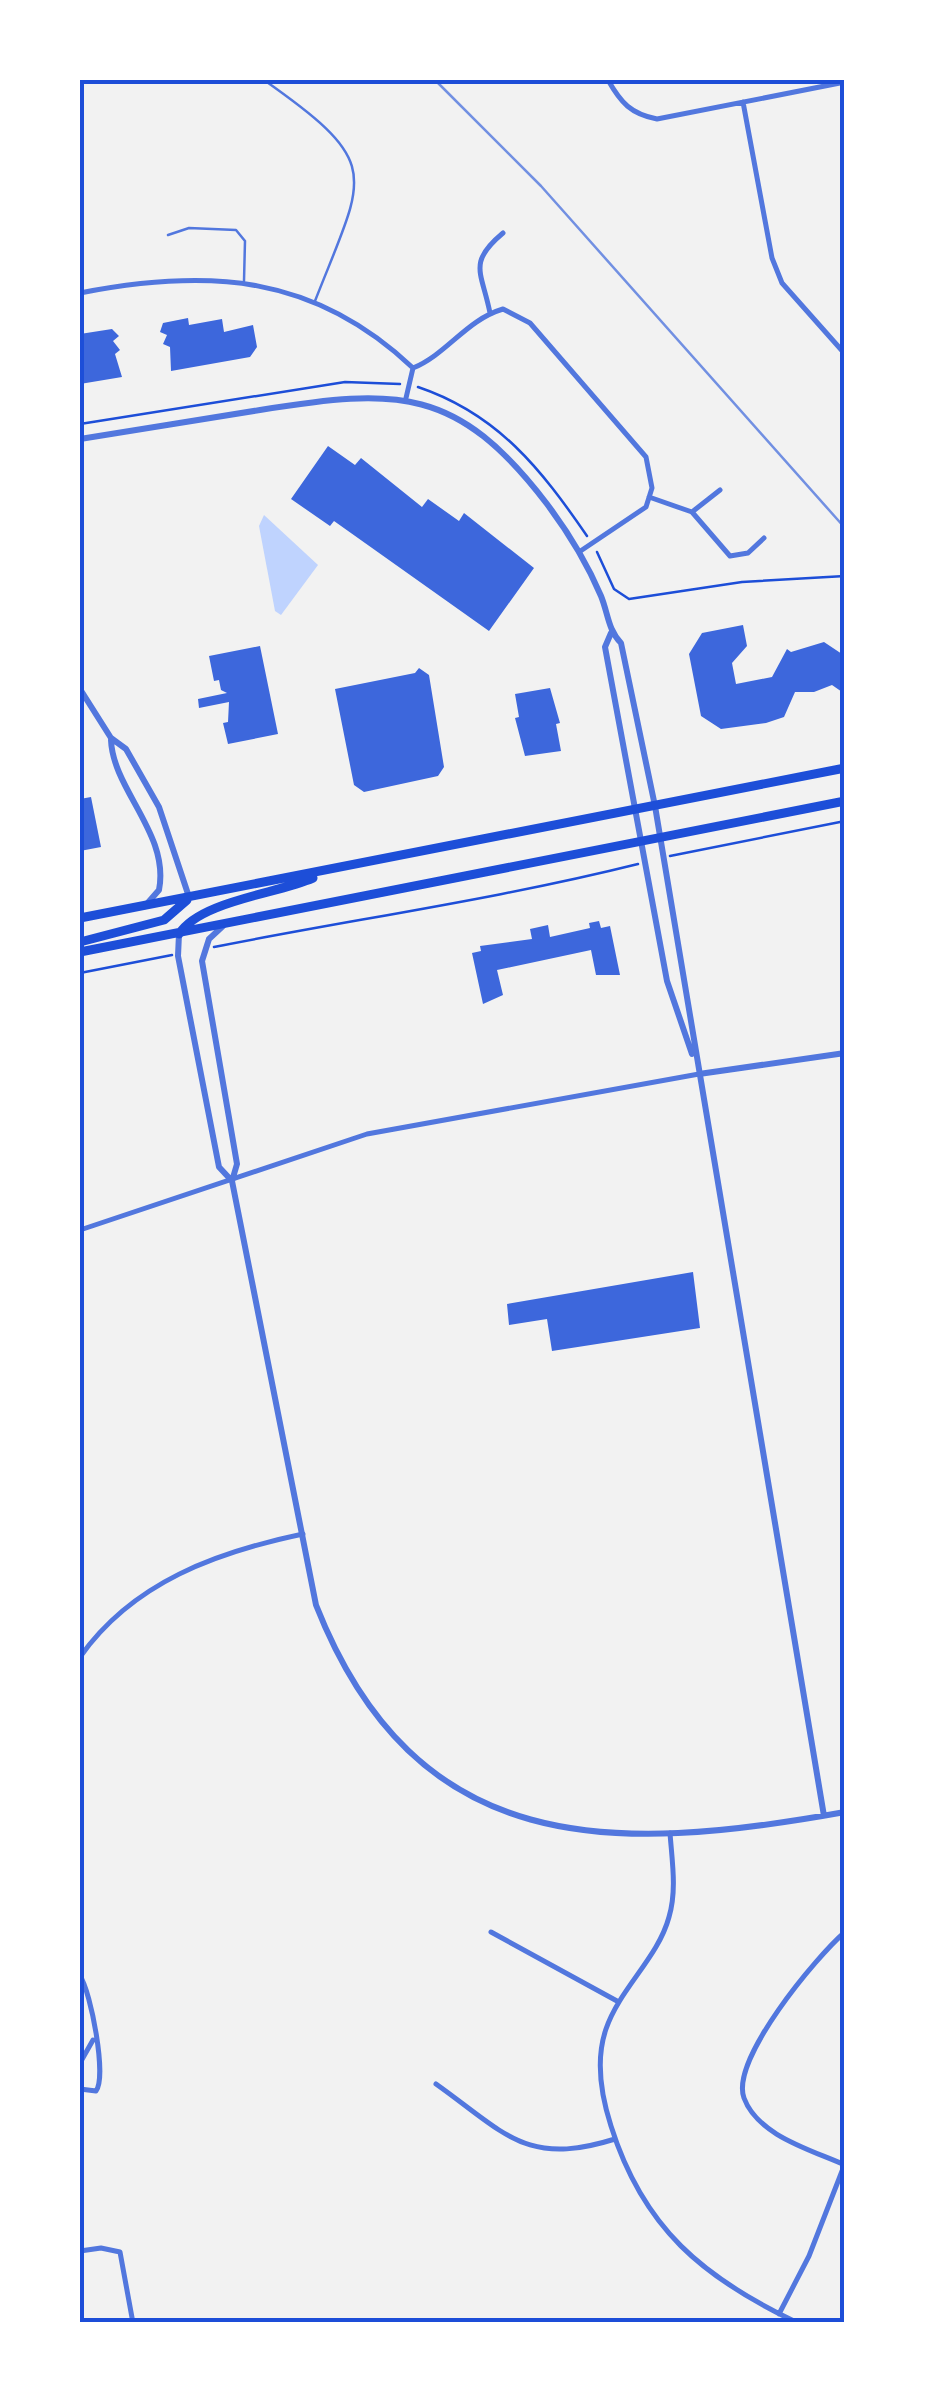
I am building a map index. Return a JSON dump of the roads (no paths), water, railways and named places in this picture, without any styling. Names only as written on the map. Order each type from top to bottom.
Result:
[{"type":"highway","points":[[80,918],[845,768]]},
{"type":"highway","points":[[80,952],[845,802]]},
{"type":"highway","points":[[179,934],[201,912],[280,892],[330,870]]},
{"type":"highway","points":[[80,942],[164,920],[189,898]]},
{"type":"street","points":[[608,80],[624,107],[639,116],[658,118],[845,82]]},
{"type":"street","points":[[744,102],[772,258],[782,284],[845,354]]},
{"type":"street","points":[[490,312],[477,264],[483,250],[503,234]]},
{"type":"street","points":[[80,293],[137,282],[211,278],[244,282],[315,301],[386,342],[412,368]]},
{"type":"street","points":[[412,368],[435,359],[460,333],[490,312],[503,309],[530,323],[646,457],[652,488],[646,507],[579,552]]},
{"type":"street","points":[[406,398],[412,368]]},
{"type":"street","points":[[80,439],[333,398],[406,398],[460,419],[492,442],[548,506],[579,552],[601,596],[611,633],[621,644],[655,806],[824,1816]]},
{"type":"street","points":[[692,512],[720,490]]},
{"type":"street","points":[[649,497],[692,512],[730,556],[748,553],[764,538]]},
{"type":"street","points":[[611,633],[605,647],[668,981],[698,1074]]},
{"type":"street","points":[[80,689],[111,738],[126,748],[159,808],[189,898]]},
{"type":"street","points":[[111,738],[112,759],[142,815],[158,862],[159,890],[144,908]]},
{"type":"street","points":[[224,925],[204,949],[237,1164],[232,1181],[316,1605],[339,1662],[375,1718],[422,1764],[477,1801],[539,1824],[599,1835],[670,1834],[845,1812]]},
{"type":"street","points":[[179,934],[178,954],[219,1168],[232,1181]]},
{"type":"street","points":[[80,1230],[367,1134],[698,1074],[845,1053]]},
{"type":"street","points":[[80,1658],[128,1606],[179,1572],[234,1549],[303,1534]]},
{"type":"street","points":[[670,1834],[674,1891],[669,1918],[618,2000],[604,2033],[600,2069],[603,2102],[636,2193],[667,2236],[700,2264],[798,2323]]},
{"type":"street","points":[[491,1932],[618,2000]]},
{"type":"street","points":[[779,2314],[809,2256],[845,2165],[770,2130],[744,2101],[741,2083],[752,2050],[824,1952],[845,1932]]},
{"type":"street","points":[[80,1976],[88,1991],[101,2085],[88,2093],[80,2089]]},
{"type":"street","points":[[80,2063],[95,2037]]},
{"type":"street","points":[[436,2084],[512,2138],[536,2150],[572,2152],[615,2139]]},
{"type":"street","points":[[80,2250],[101,2248],[120,2252],[133,2323]]},
{"type":"lane","points":[[264,80],[328,127],[344,146],[356,174],[354,201],[315,301]]},
{"type":"lane","points":[[168,235],[188,228],[236,230],[244,241],[244,282]]},
{"type":"water","points":[[264,515],[318,565],[281,615],[275,611],[259,526]]},
{"type":"railway","points":[[435,80],[541,186],[845,528]]}]
